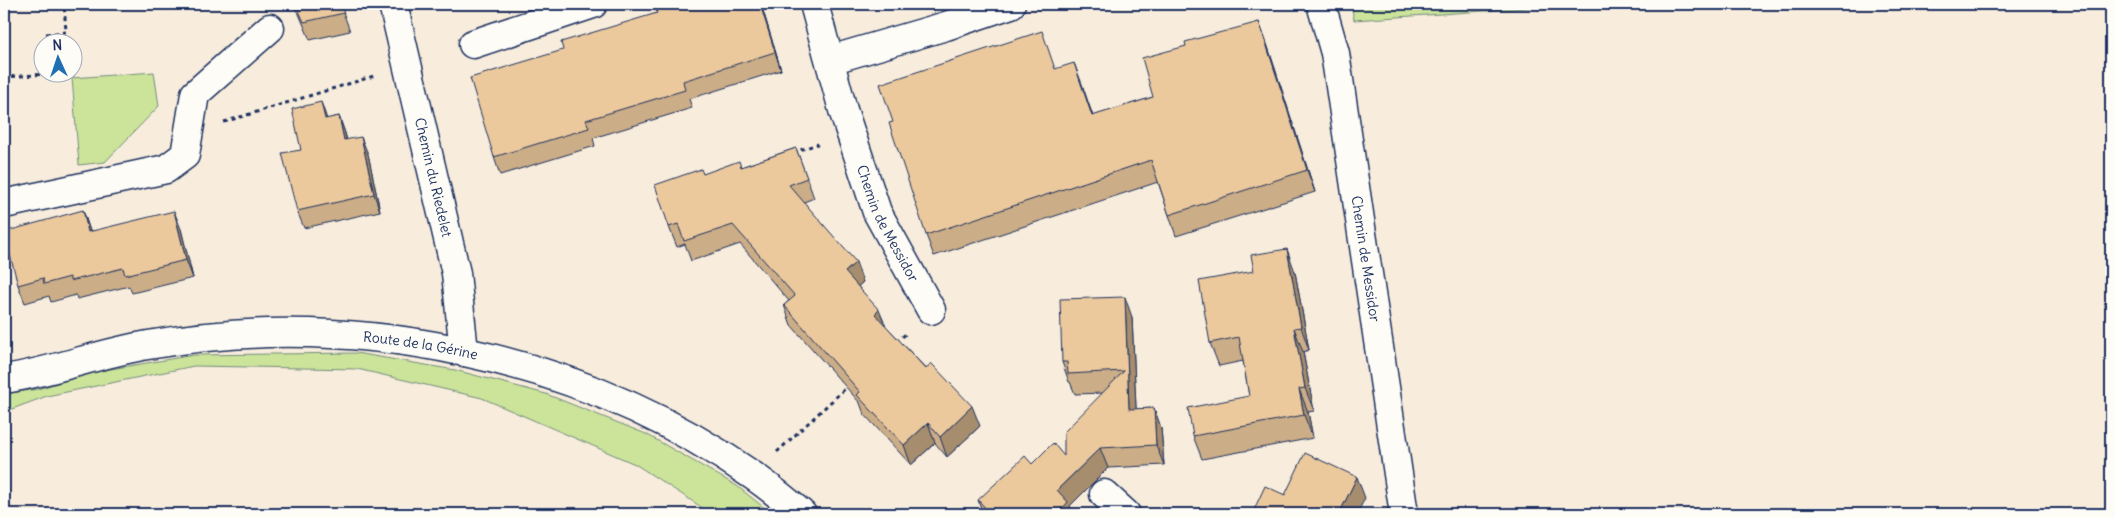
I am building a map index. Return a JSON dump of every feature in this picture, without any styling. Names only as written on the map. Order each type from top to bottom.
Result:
[{"type":"street","name":"Chemin du Riedelet","points":[[393,4],[456,273],[464,352]]},
{"type":"street","points":[[473,44],[593,4]]},
{"type":"street","name":"Chemin de Messidor","points":[[814,4],[851,134],[877,212],[931,310]]},
{"type":"street","points":[[830,60],[946,26],[1011,4]]},
{"type":"street","name":"Chemin de Messidor","points":[[1321,4],[1335,53],[1404,514]]},
{"type":"street","points":[[4,204],[166,169],[185,155],[195,94],[270,28]]},
{"type":"street","name":"Route de la Gérine","points":[[4,379],[34,375],[88,358],[149,344],[255,334],[314,333],[365,336],[464,352],[538,371],[585,388],[646,414],[704,444],[753,475],[802,514]]},
{"type":"street","points":[[1104,494],[1126,514]]},
{"type":"path","points":[[64,4],[66,32]]},
{"type":"path","points":[[4,77],[32,75]]},
{"type":"path","points":[[190,132],[378,75]]},
{"type":"path","points":[[786,154],[851,134]]},
{"type":"path","points":[[895,344],[931,310]]},
{"type":"path","points":[[753,475],[850,384]]},
{"type":"green space","points":[[1351,4],[1585,4],[1354,20]]},
{"type":"green space","points":[[154,72],[159,106],[105,162],[79,165],[72,82],[82,82],[82,77]]},
{"type":"green space","points":[[356,353],[455,370],[546,394],[646,434],[737,486],[772,514],[712,514],[635,464],[482,398],[357,369],[194,366],[47,396],[4,412],[4,394],[38,389],[93,372],[194,355]]},
{"type":"building","points":[[296,4],[340,4],[344,13],[304,22]]},
{"type":"building","points":[[654,4],[760,4],[775,52],[683,81],[685,90],[586,120],[589,128],[494,157],[470,78],[563,50],[561,42],[657,13]]},
{"type":"building","points":[[1259,22],[1307,170],[1169,215],[1151,160],[926,235],[889,123],[893,122],[880,84],[1042,31],[1055,69],[1074,63],[1092,116],[1153,97],[1142,58],[1186,46],[1185,42]]},
{"type":"building","points":[[321,102],[325,119],[339,116],[344,140],[361,137],[374,194],[297,211],[282,153],[301,150],[292,109]]},
{"type":"building","points":[[796,148],[807,178],[789,185],[856,262],[845,272],[879,310],[875,314],[926,369],[931,363],[972,406],[940,437],[928,423],[904,445],[857,395],[860,392],[784,305],[795,296],[733,225],[684,241],[678,224],[669,227],[655,185],[701,169],[703,174],[739,161],[741,167]]},
{"type":"building","points":[[83,210],[88,232],[174,211],[186,260],[125,275],[123,268],[70,281],[70,277],[44,284],[43,278],[18,285],[4,232]]},
{"type":"building","points":[[1287,249],[1301,327],[1294,328],[1305,388],[1299,389],[1304,415],[1193,436],[1188,408],[1249,396],[1239,337],[1210,343],[1199,281],[1254,271],[1251,255]]},
{"type":"building","points":[[1125,297],[1129,409],[1154,408],[1156,445],[1100,448],[1057,490],[1068,502],[1059,512],[1061,514],[991,514],[978,500],[1025,456],[1032,464],[1053,443],[1064,456],[1064,432],[1124,371],[1068,374],[1067,362],[1062,362],[1060,299]]},
{"type":"building","points":[[1305,453],[1357,477],[1339,514],[1252,514],[1265,486],[1285,495]]}]
